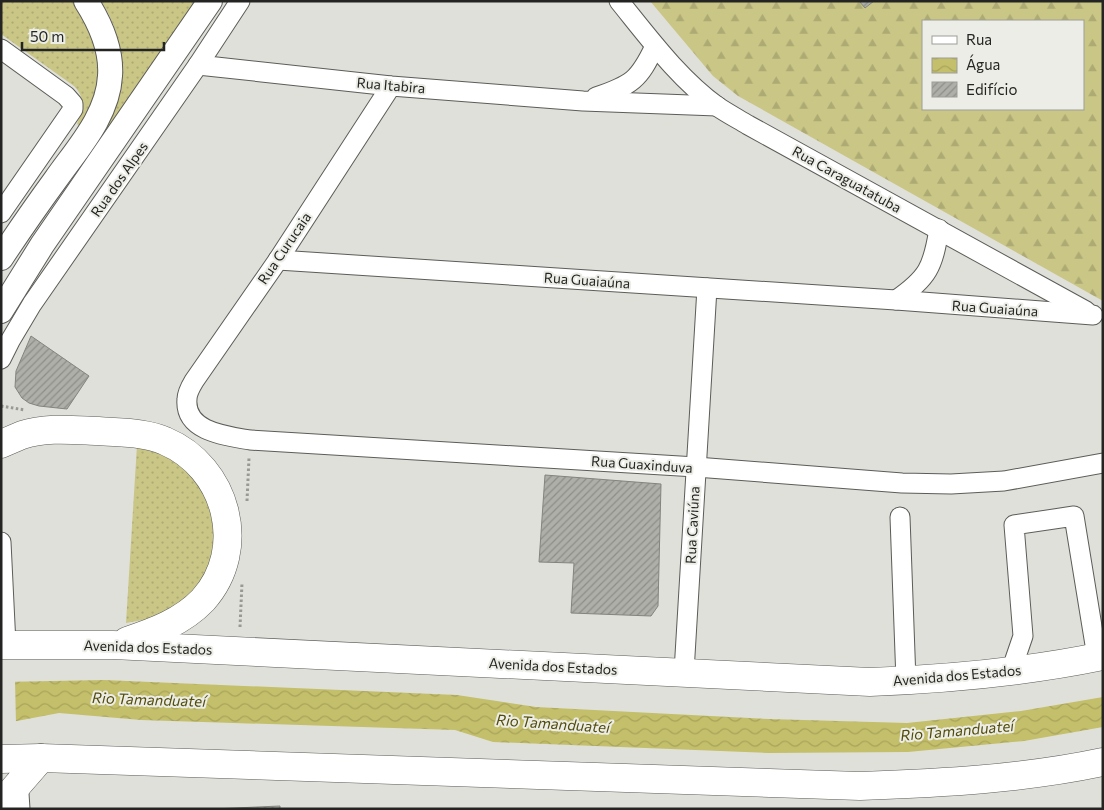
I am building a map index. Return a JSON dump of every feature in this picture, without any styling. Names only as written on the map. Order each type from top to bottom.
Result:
[{"type":"highway","points":[[1,444],[23,435],[68,429],[144,435],[165,441],[184,451],[213,480],[222,500],[227,520],[228,541],[224,562],[216,582],[204,599],[188,614],[152,632],[114,645]]},
{"type":"highway","name":"Avenida dos Estados","points":[[3,652],[34,645],[114,645],[870,682],[1011,671],[1100,656]]},
{"type":"highway","points":[[17,779],[860,786],[939,783],[1017,776],[1103,762]]},
{"type":"main road","points":[[1,258],[91,129],[106,96],[110,76],[108,52],[103,31],[86,1]]},
{"type":"main road","name":"Rua dos Alpes","points":[[1,311],[42,245],[210,1]]},
{"type":"street","name":"Rua dos Alpes","points":[[1,360],[32,304],[198,65],[240,1]]},
{"type":"street","name":"Rua Caraguatatuba","points":[[620,1],[655,46],[686,79],[717,106],[748,125],[1098,318]]},
{"type":"street","name":"Rua Itabira","points":[[583,101],[620,90],[635,80],[645,66],[655,46]]},
{"type":"street","points":[[1,49],[66,96],[73,104],[71,114],[1,213]]},
{"type":"street","name":"Rua Itabira","points":[[198,65],[391,86],[583,101],[717,106]]},
{"type":"street","name":"Rua Curucaia","points":[[189,412],[187,399],[194,381],[278,260],[391,86]]},
{"type":"street","points":[[896,300],[913,289],[926,275],[935,255],[939,229]]},
{"type":"street","name":"Rua Guaiaúna","points":[[278,260],[896,300],[1098,318]]},
{"type":"street","name":"Rua Caviúna","points":[[684,672],[706,288]]},
{"type":"street","name":"Rua Guaxinduva","points":[[189,412],[194,420],[212,432],[250,440],[696,467],[902,483],[951,484],[1004,481],[1103,463]]},
{"type":"street","points":[[1011,671],[1024,636],[1014,526],[1023,524],[1074,516],[1100,656]]},
{"type":"street","points":[[900,517],[906,680]]},
{"type":"street","points":[[1,542],[3,652]]},
{"type":"green space","points":[[1,1],[73,1],[87,23],[96,47],[99,73],[95,99],[80,126],[77,124],[82,109],[82,99],[78,90],[1,34]]},
{"type":"green space","points":[[101,1],[198,1],[105,133],[119,83],[120,66],[116,33]]},
{"type":"green space","points":[[650,1],[1103,1],[1103,301],[738,96],[713,76]]},
{"type":"green space","points":[[137,445],[171,459],[192,476],[203,493],[210,512],[213,532],[212,552],[206,572],[195,590],[180,605],[161,615],[126,623]]},
{"type":"water","name":"Rio Tamanduateí","points":[[104,680],[457,695],[536,707],[769,719],[907,723],[1021,711],[1103,697],[1103,727],[1024,741],[908,752],[768,753],[493,742],[455,730],[141,720],[59,713],[1,724],[1,682]]},
{"type":"pier","points":[[18,679],[15,680],[16,724],[1,727],[1,680]]},
{"type":"building","points":[[859,1],[874,1],[865,8]]},
{"type":"building","points":[[31,336],[89,376],[67,409],[29,403],[22,398],[15,387],[16,371]]},
{"type":"building","points":[[545,475],[661,484],[658,606],[651,616],[571,613],[574,563],[539,562]]},
{"type":"building","points":[[280,806],[280,809],[213,809]]}]
